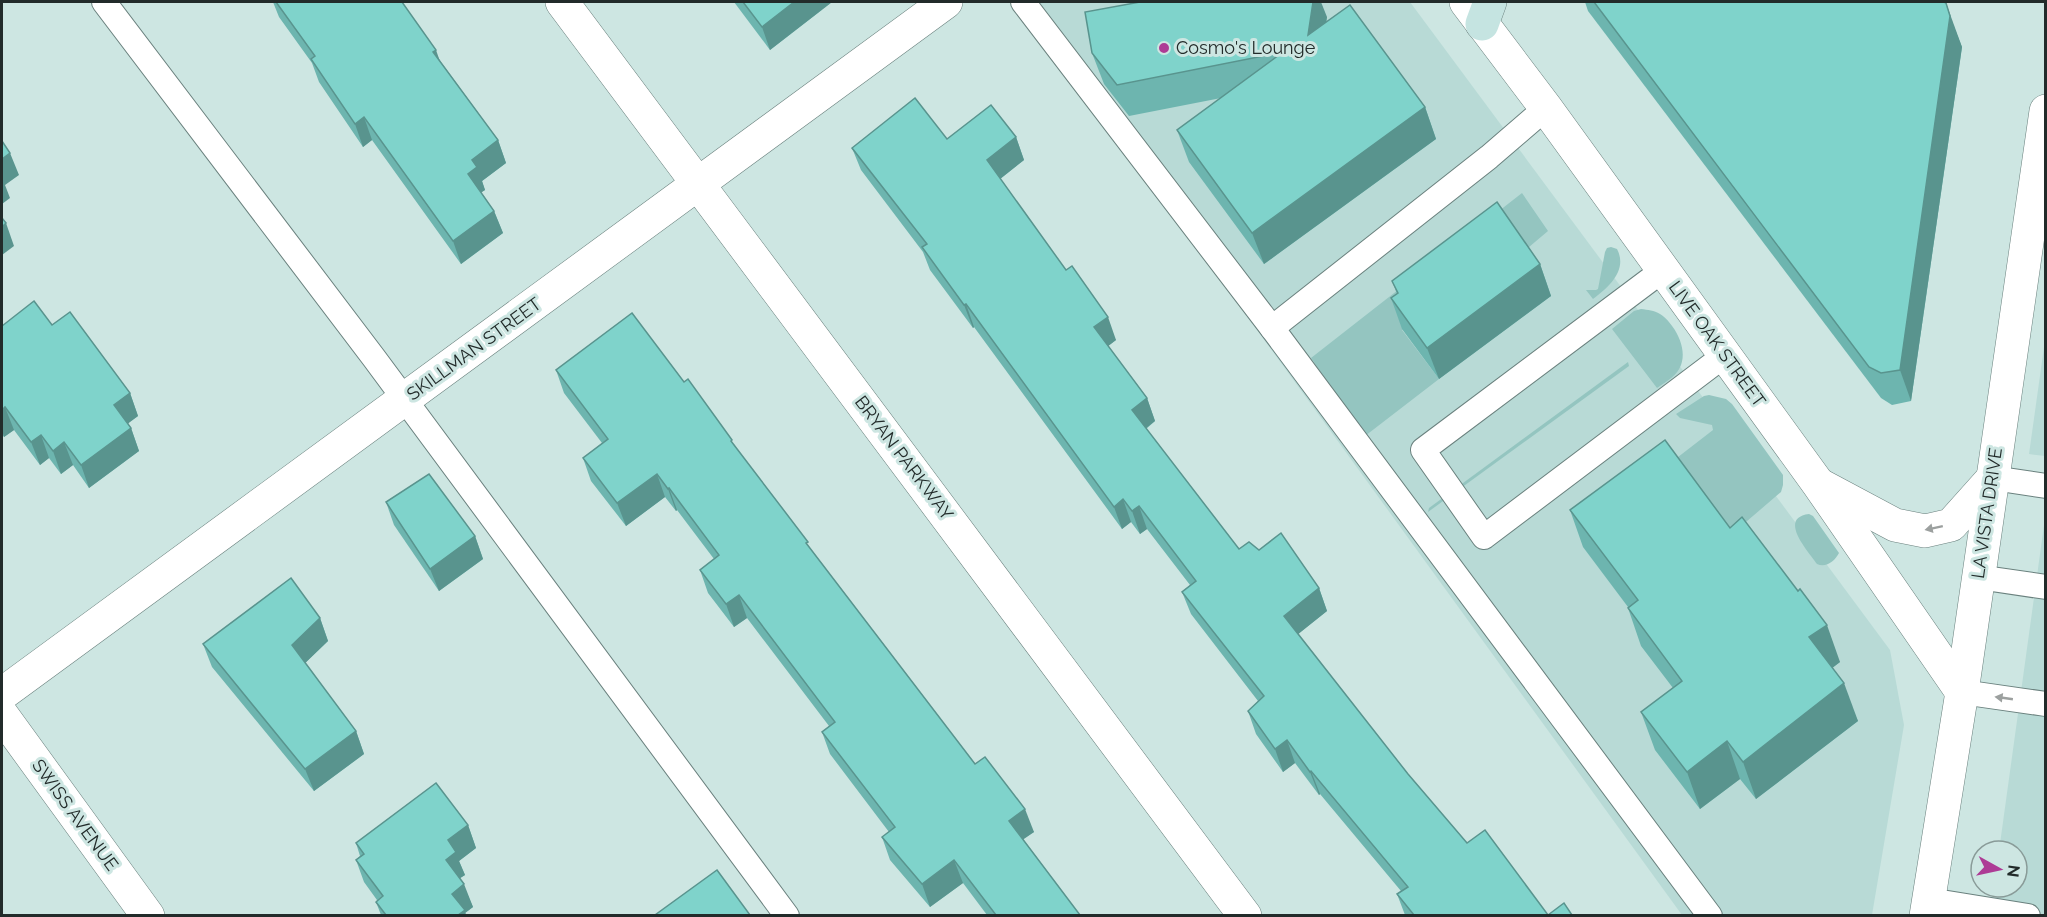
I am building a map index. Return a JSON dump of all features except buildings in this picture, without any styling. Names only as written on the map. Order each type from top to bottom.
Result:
[{"type":"street","name":"BRYAN PARKWAY","points":[[562,2],[1245,915]]},
{"type":"street","name":"SKILLMAN STREET","points":[[2,694],[946,2]]},
{"type":"street","name":"LIVE OAK STREET","points":[[1479,9],[1545,108],[1819,484],[1962,692]]},
{"type":"street","name":"LA VISTA DRIVE","points":[[1928,908],[1962,692],[2046,111]]},
{"type":"street","points":[[1819,484],[1894,525],[1925,531],[1951,525],[1993,478]]},
{"type":"street","name":"SWISS AVENUE","points":[[2,714],[148,915]]},
{"type":"lane","points":[[104,2],[405,399],[787,915]]},
{"type":"lane","points":[[1023,2],[1272,328],[1710,915]]},
{"type":"lane","points":[[1272,328],[1489,157],[1545,108]]},
{"type":"lane","points":[[1663,270],[1423,450],[1484,537],[1725,355]]},
{"type":"lane","points":[[1993,478],[2046,486]]},
{"type":"lane","points":[[1978,577],[2046,587]]},
{"type":"lane","points":[[1962,692],[2046,704]]},
{"type":"lane","points":[[1928,908],[2028,915]]},
{"type":"shaded area","points":[[1019,2],[1410,2],[1890,650],[1904,725],[1872,915],[1682,915]]},
{"type":"shaded area","points":[[1522,193],[1548,231],[1522,253],[1402,330],[1439,379],[1365,436],[1311,358]]},
{"type":"shaded area","points":[[1611,247],[1617,249],[1620,257],[1618,271],[1611,283],[1593,299],[1586,290],[1598,289],[1605,252]]},
{"type":"shaded area","points":[[1641,309],[1660,314],[1670,323],[1683,351],[1681,365],[1677,372],[1657,388],[1612,329],[1634,311]]},
{"type":"shaded area","points":[[2045,340],[2046,456],[2029,454]]},
{"type":"shaded area","points":[[1628,362],[1629,366],[1428,512],[1429,508]]},
{"type":"shaded area","points":[[1709,395],[1726,399],[1732,404],[1783,475],[1781,492],[1726,539],[1669,464],[1713,430],[1712,425],[1680,418],[1676,414]]},
{"type":"shaded area","points":[[1809,514],[1813,516],[1839,553],[1833,561],[1827,564],[1817,564],[1795,528],[1800,517]]},
{"type":"shaded area","points":[[2045,518],[2045,915],[1990,916],[1992,899],[2029,899],[2029,839],[2001,839]]},
{"type":"place","name":"Cosmo's Lounge","points":[[1164,48]]}]
